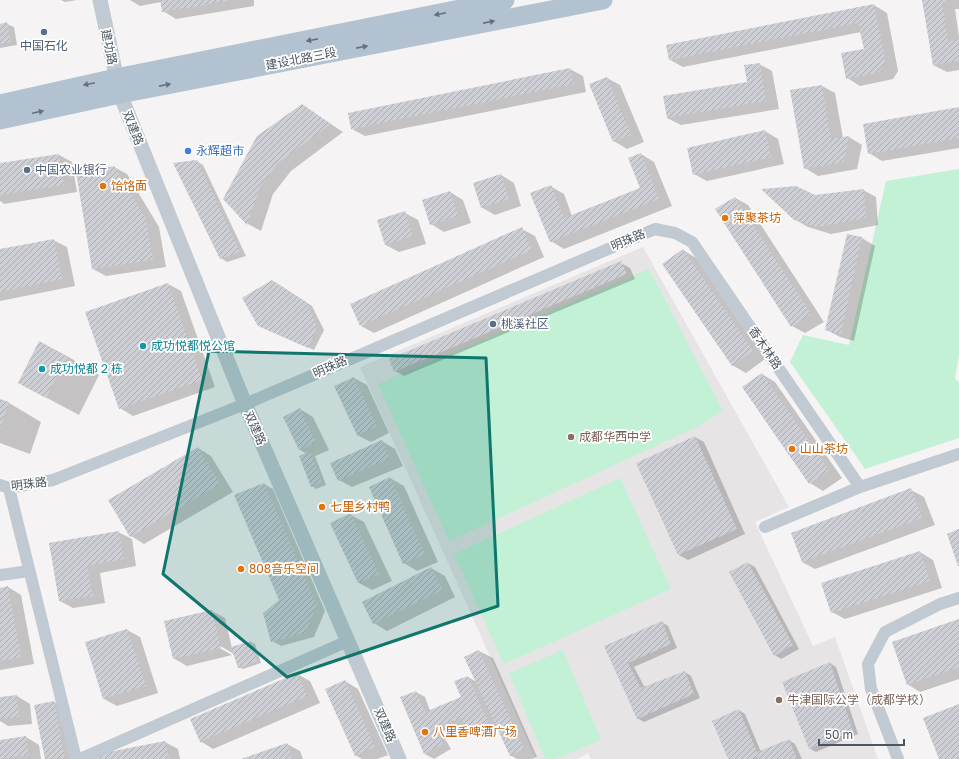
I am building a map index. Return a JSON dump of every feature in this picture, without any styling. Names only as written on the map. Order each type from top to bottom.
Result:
[{"type":"main road","name":"建设北路三段","points":[[0,120],[118,86],[505,0]]},
{"type":"main road","name":"建设北路三段","points":[[0,104],[118,86],[603,0]]},
{"type":"street","name":"建功路","points":[[100,0],[118,86]]},
{"type":"street","name":"双建路","points":[[118,86],[245,404],[399,759]]},
{"type":"street","name":"明珠路","points":[[5,486],[53,480],[245,404],[655,229]]},
{"type":"street","name":"香木林路","points":[[655,229],[675,233],[692,242],[860,487]]},
{"type":"street","points":[[765,527],[860,487],[959,454]]},
{"type":"street","points":[[5,486],[30,571],[76,759]]},
{"type":"street","points":[[0,574],[30,571]]},
{"type":"street","points":[[898,759],[871,689],[868,664],[885,632],[940,604],[959,598]]},
{"type":"street","points":[[80,759],[348,641]]},
{"type":"highlighted area","points":[[209,351],[486,358],[498,606],[287,677],[163,574]]},
{"type":"shaded area","name":"成都华西中学","points":[[643,247],[789,507],[755,522],[813,646],[835,637],[878,759],[591,759],[588,753],[577,759],[536,759],[360,367]]},
{"type":"green space","points":[[959,169],[959,355],[955,378],[959,383],[959,438],[865,469],[790,362],[803,335],[849,345],[886,181]]},
{"type":"green space","points":[[649,269],[723,411],[695,428],[449,541],[378,384]]},
{"type":"green space","points":[[620,478],[671,589],[504,664],[454,554]]},
{"type":"green space","points":[[563,650],[601,740],[556,759],[545,759],[509,673]]},
{"type":"building","points":[[160,0],[227,0],[227,1],[162,12]]},
{"type":"building","points":[[922,0],[950,0],[942,2],[948,41],[959,40],[959,61],[933,65]]},
{"type":"building","points":[[874,4],[886,63],[879,72],[846,79],[841,53],[864,49],[858,23],[669,60],[666,45]]},
{"type":"building","points":[[7,22],[11,42],[0,44],[0,24]]},
{"type":"building","points":[[760,63],[766,101],[667,118],[663,96],[747,82],[744,65]]},
{"type":"building","points":[[570,68],[574,84],[351,129],[348,113]]},
{"type":"building","points":[[607,77],[631,135],[613,142],[589,84]]},
{"type":"building","points":[[822,85],[831,139],[849,136],[844,162],[804,169],[790,90]]},
{"type":"building","points":[[302,104],[331,124],[278,163],[260,187],[247,225],[223,199],[257,136]]},
{"type":"building","points":[[959,107],[959,138],[868,154],[863,124]]},
{"type":"building","points":[[765,130],[771,157],[693,175],[687,148]]},
{"type":"building","points":[[641,153],[659,199],[550,242],[530,193],[551,185],[564,218],[640,188],[628,158]]},
{"type":"building","points":[[59,154],[64,185],[0,195],[0,163]]},
{"type":"building","points":[[197,160],[240,252],[220,259],[173,163]]},
{"type":"building","points":[[114,166],[146,219],[153,260],[92,269],[76,172]]},
{"type":"building","points":[[501,174],[509,199],[481,208],[473,183]]},
{"type":"building","points":[[796,186],[815,195],[864,189],[866,218],[817,227],[794,220],[761,189]]},
{"type":"building","points":[[450,191],[458,216],[430,225],[422,200]]},
{"type":"building","points":[[735,197],[811,314],[791,327],[715,209]]},
{"type":"building","points":[[405,211],[413,236],[385,245],[377,220]]},
{"type":"building","points":[[522,227],[532,250],[360,326],[350,304]]},
{"type":"building","points":[[847,234],[862,237],[841,334],[825,330]]},
{"type":"building","points":[[54,239],[62,279],[0,292],[0,249]]},
{"type":"building","points":[[683,249],[753,351],[732,366],[662,264]]},
{"type":"building","points":[[621,261],[627,274],[394,372],[389,359]]},
{"type":"building","points":[[272,280],[306,302],[317,326],[308,348],[258,326],[242,298]]},
{"type":"building","name":"成功悦都悦公馆","points":[[168,283],[202,380],[119,409],[85,312]]},
{"type":"building","name":"成功悦都 2 栋","points":[[39,341],[67,356],[46,398],[18,383]]},
{"type":"building","points":[[762,373],[829,470],[809,484],[742,387]]},
{"type":"building","points":[[354,377],[377,426],[357,435],[334,386]]},
{"type":"building","points":[[0,399],[9,402],[0,429]]},
{"type":"building","points":[[300,408],[316,442],[299,450],[283,417]]},
{"type":"building","points":[[695,436],[737,529],[678,555],[636,463]]},
{"type":"building","points":[[382,440],[390,458],[338,481],[330,463]]},
{"type":"building","points":[[198,447],[220,484],[130,537],[108,500]]},
{"type":"building","points":[[310,451],[322,482],[311,487],[299,456]]},
{"type":"building","points":[[390,477],[425,554],[403,564],[369,487]]},
{"type":"building","points":[[264,483],[317,605],[305,633],[271,642],[263,613],[279,600],[234,495]]},
{"type":"building","points":[[911,488],[922,518],[802,562],[791,533]]},
{"type":"building","points":[[351,513],[379,574],[358,583],[330,523]]},
{"type":"building","points":[[959,529],[959,566],[958,566],[947,534]]},
{"type":"building","points":[[119,531],[124,559],[87,566],[93,596],[59,601],[49,543]]},
{"type":"building","points":[[920,551],[930,581],[831,613],[821,583]]},
{"type":"building","points":[[748,562],[793,645],[774,656],[729,572]]},
{"type":"building","points":[[431,567],[443,590],[373,624],[362,602]]},
{"type":"building","points":[[8,586],[21,657],[0,661],[0,588]]},
{"type":"building","points":[[212,610],[221,648],[173,659],[164,621]]},
{"type":"building","points":[[959,619],[959,667],[907,685],[892,642]]},
{"type":"building","points":[[662,621],[671,644],[628,663],[641,688],[685,671],[694,694],[637,719],[604,646]]},
{"type":"building","points":[[127,629],[146,686],[103,699],[85,642]]},
{"type":"building","points":[[251,641],[257,661],[238,668],[231,647]]},
{"type":"building","points":[[479,650],[524,749],[510,756],[464,657]]},
{"type":"building","points":[[830,662],[853,731],[809,749],[782,682]]},
{"type":"building","points":[[297,673],[307,696],[200,742],[190,719]]},
{"type":"building","points":[[468,676],[488,722],[467,731],[462,718],[433,727],[443,744],[424,754],[400,697],[416,691],[425,712],[461,697],[454,681]]},
{"type":"building","points":[[345,680],[375,747],[355,756],[325,689]]},
{"type":"building","points":[[17,695],[19,717],[0,719],[0,697]]},
{"type":"building","points":[[54,701],[65,758],[45,759],[34,705]]},
{"type":"building","points":[[959,704],[959,759],[939,759],[923,718]]},
{"type":"building","points":[[739,709],[757,752],[789,739],[797,759],[758,759],[758,757],[753,759],[728,759],[712,721]]},
{"type":"building","points":[[26,736],[29,755],[0,759],[0,740]]},
{"type":"building","points":[[165,741],[169,759],[89,759],[88,756]]},
{"type":"building","points":[[287,743],[293,759],[241,759]]},
{"type":"place","name":"中国石化","points":[[44,32]]},
{"type":"place","name":"永辉超市","points":[[188,151]]},
{"type":"place","name":"中国农业银行","points":[[27,170]]},
{"type":"place","name":"饸饹面","points":[[103,186]]},
{"type":"place","name":"萍聚茶坊","points":[[725,218]]},
{"type":"place","name":"桃溪社区","points":[[493,324]]},
{"type":"place","name":"成功悦都悦公馆","points":[[143,346]]},
{"type":"place","name":"成功悦都 2 栋","points":[[42,369]]},
{"type":"place","name":"成都华西中学","points":[[571,437]]},
{"type":"place","name":"山山茶坊","points":[[792,449]]},
{"type":"place","name":"七里乡村鸭","points":[[322,507]]},
{"type":"place","name":"808音乐空间","points":[[241,569]]},
{"type":"place","name":"牛津国际公学（成都学校）","points":[[779,700]]},
{"type":"place","name":"八里香啤酒广场","points":[[425,732]]}]
